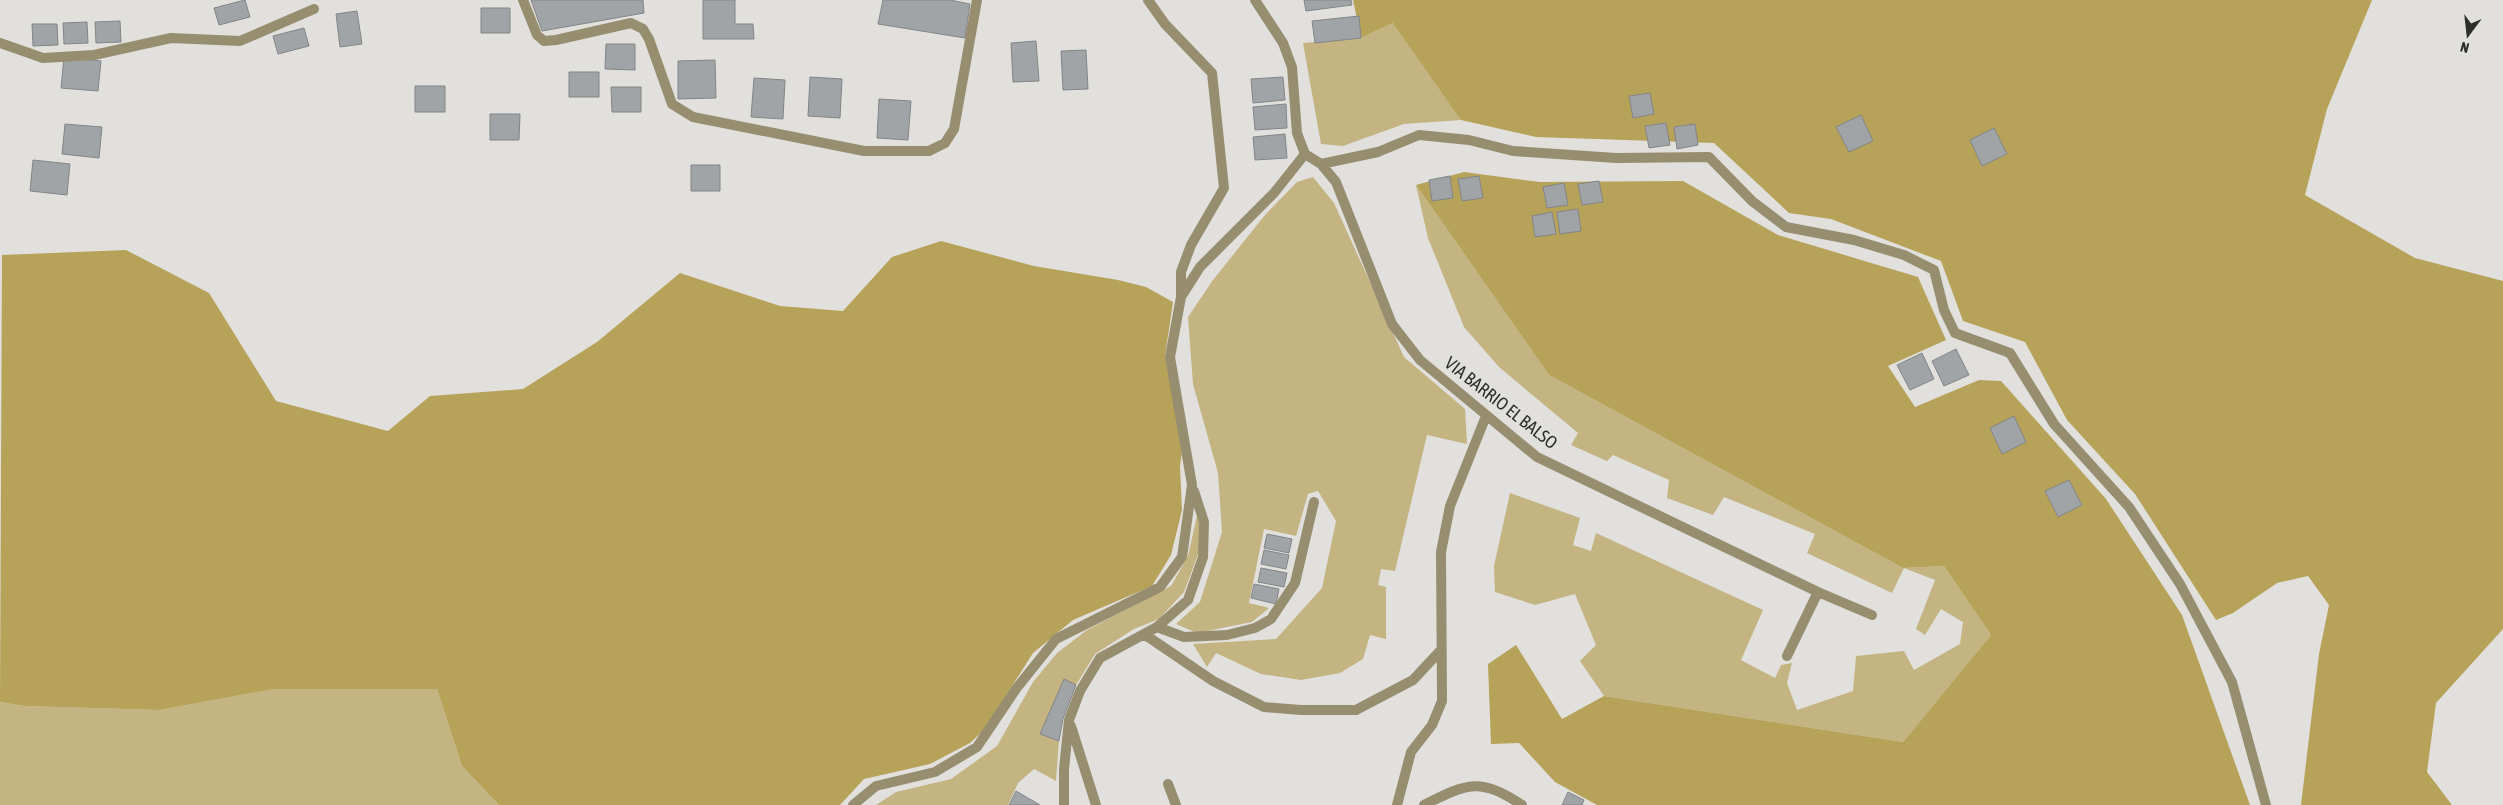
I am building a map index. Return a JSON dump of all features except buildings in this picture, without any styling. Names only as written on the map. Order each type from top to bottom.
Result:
[{"type":"street","points":[[523,0],[538,35],[544,40],[556,40],[631,24],[643,29],[672,104],[693,117],[864,151],[929,150],[945,143],[954,128],[977,0]]},
{"type":"street","points":[[1064,805],[1064,769],[1069,720],[1080,690],[1100,658],[1157,627],[1188,600],[1203,557],[1204,522],[1192,485],[1170,357],[1181,297],[1181,272],[1191,245],[1224,188],[1212,73],[1165,24],[1148,0]]},
{"type":"street","points":[[1255,0],[1282,43],[1292,67],[1297,133],[1304,154],[1321,164],[1378,152],[1419,135],[1469,140],[1513,151],[1616,158],[1709,156],[1752,201],[1786,227],[1854,240],[1904,255],[1934,270],[1944,310],[1955,333],[2010,353],[2054,424],[2130,507],[2180,584],[2232,682],[2266,805]]},
{"type":"street","points":[[0,43],[43,58],[94,55],[171,38],[240,41],[314,9]]},
{"type":"street","points":[[1181,297],[1200,267],[1274,193],[1304,154]]},
{"type":"street","name":"VIA BARRIO EL BALSO","points":[[1321,164],[1336,182],[1392,324],[1420,360],[1486,416],[1537,457],[1818,592],[1872,615]]},
{"type":"street","points":[[1397,805],[1411,752],[1432,725],[1442,702],[1441,552],[1450,506],[1486,416]]},
{"type":"street","points":[[853,805],[876,786],[935,772],[977,747],[1016,688],[1056,639],[1160,587],[1182,557],[1192,485]]},
{"type":"street","points":[[1157,627],[1184,638],[1227,635],[1255,628],[1271,620],[1295,583],[1314,502]]},
{"type":"street","points":[[1787,656],[1818,592]]},
{"type":"street","points":[[1144,634],[1213,681],[1264,707],[1301,710],[1356,710],[1413,680],[1441,650]]},
{"type":"street","points":[[1069,720],[1096,805]]},
{"type":"street","points":[[1168,784],[1176,805]]},
{"type":"street","points":[[1424,805],[1457,790],[1475,785],[1497,789],[1522,805]]},
{"type":"shaded area","points":[[1353,0],[2372,0],[2327,109],[2305,195],[2415,258],[2503,281],[2503,629],[2436,703],[2427,772],[2452,805],[2301,805],[2319,654],[2329,605],[2308,576],[2277,583],[2233,613],[2216,620],[2135,494],[2067,420],[2025,342],[1963,321],[1941,261],[1831,219],[1789,213],[1714,143],[1536,137],[1461,120],[1393,23],[1361,38]]},
{"type":"shaded area","points":[[1402,19],[1461,120],[1404,124],[1343,146],[1321,144],[1303,43],[1361,38]]},
{"type":"shaded area","points":[[1464,172],[1540,182],[1683,181],[1778,235],[1918,277],[1946,340],[1888,366],[1915,407],[1979,380],[2001,381],[2106,499],[2182,615],[2250,805],[1597,805],[1555,782],[1519,743],[1491,744],[1488,664],[1516,645],[1562,719],[1604,696],[1903,742],[1991,635],[1944,566],[1903,568],[1549,375],[1416,185]]},
{"type":"shaded area","points":[[1313,177],[1334,203],[1404,357],[1465,409],[1467,444],[1427,435],[1395,571],[1381,569],[1378,585],[1386,587],[1386,639],[1370,635],[1363,659],[1340,673],[1301,680],[1261,674],[1216,653],[1207,667],[1193,644],[1276,639],[1322,588],[1336,521],[1318,491],[1308,494],[1296,536],[1264,529],[1249,603],[1269,608],[1252,622],[1197,633],[1176,624],[1200,602],[1222,532],[1218,473],[1193,384],[1188,317],[1213,280],[1265,215],[1297,182]]},
{"type":"shaded area","points":[[1416,185],[1549,375],[1903,568],[1944,566],[1991,635],[1903,742],[1604,696],[1580,661],[1596,645],[1575,594],[1535,605],[1495,592],[1494,566],[1510,493],[1580,518],[1573,545],[1591,551],[1596,533],[1763,610],[1741,660],[1775,678],[1781,665],[1792,663],[1787,683],[1797,710],[1853,691],[1856,656],[1904,651],[1914,670],[1960,644],[1963,622],[1941,609],[1925,635],[1916,629],[1935,580],[1904,568],[1892,593],[1807,553],[1815,534],[1724,497],[1713,515],[1667,498],[1669,480],[1613,455],[1607,461],[1571,445],[1578,433],[1499,367],[1464,327],[1428,238]]},
{"type":"shaded area","points":[[941,241],[1034,266],[1118,280],[1146,287],[1173,302],[1165,356],[1183,445],[1180,466],[1182,510],[1171,555],[1152,586],[1073,620],[1033,653],[984,730],[970,743],[930,764],[864,779],[840,805],[499,805],[462,766],[437,689],[274,689],[160,710],[24,706],[0,702],[2,255],[126,250],[209,293],[276,401],[388,431],[430,396],[523,389],[597,342],[680,273],[780,306],[843,311],[892,257]]},
{"type":"shaded area","points":[[1200,502],[1203,541],[1184,592],[1159,619],[1134,629],[1095,654],[1076,685],[1064,680],[1040,734],[1059,741],[1056,781],[1034,769],[1018,783],[1008,805],[876,805],[896,792],[951,779],[997,746],[1033,682],[1057,653],[1087,630],[1171,586],[1188,556]]},
{"type":"shaded area","points":[[274,689],[437,689],[462,766],[499,805],[0,805],[0,702],[24,706],[160,710]]}]
